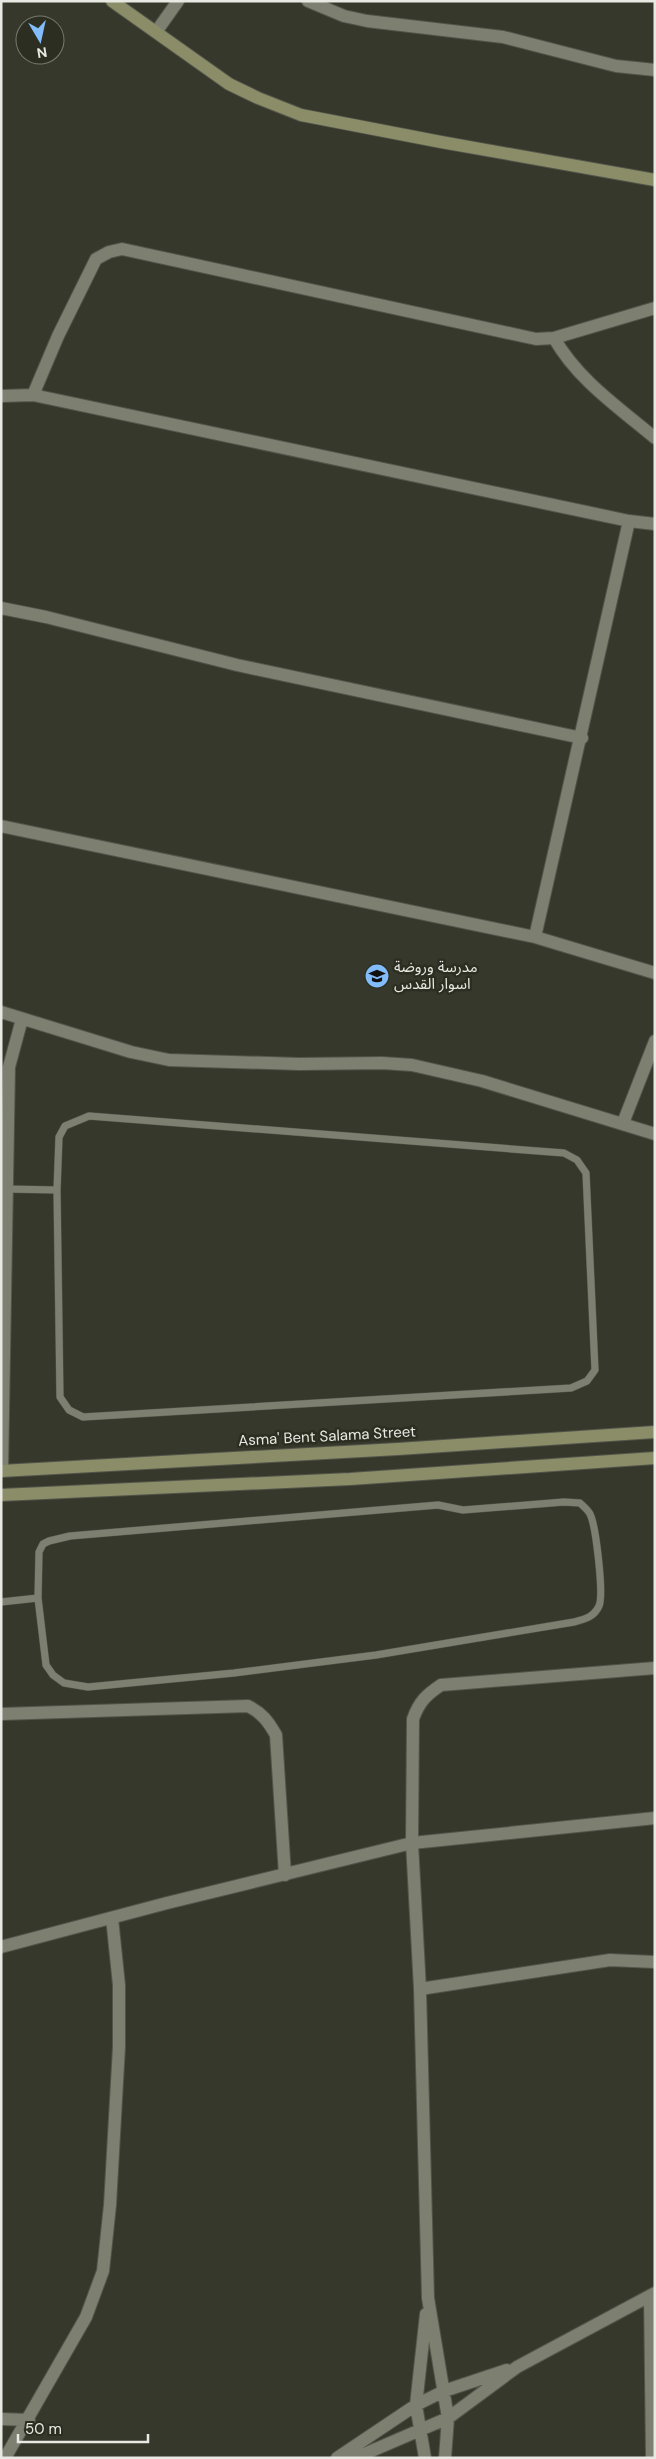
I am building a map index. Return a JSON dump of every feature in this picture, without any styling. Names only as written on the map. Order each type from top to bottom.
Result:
[{"type":"main road","points":[[112,1],[229,84],[301,115],[655,180]]},
{"type":"main road","name":"Asma' Bent Salama Street","points":[[1,1471],[398,1449],[655,1432]]},
{"type":"main road","points":[[1,1496],[360,1478],[655,1458]]},
{"type":"street","points":[[156,32],[178,1]]},
{"type":"street","points":[[308,1],[344,16],[367,21],[503,37],[616,66],[655,70]]},
{"type":"street","points":[[33,395],[58,336],[96,259],[109,252],[122,249],[310,288],[519,336],[554,338],[655,308]]},
{"type":"street","points":[[554,338],[565,357],[580,376],[655,438]]},
{"type":"street","points":[[1,396],[33,395],[629,521],[655,524]]},
{"type":"street","points":[[536,937],[629,521]]},
{"type":"street","points":[[1,608],[46,617],[237,665],[582,738]]},
{"type":"street","points":[[1,826],[536,937],[655,973]]},
{"type":"street","points":[[1,1012],[131,1052],[169,1060],[412,1065],[482,1081],[655,1134]]},
{"type":"street","points":[[1,1471],[9,1067],[22,1019]]},
{"type":"street","points":[[623,1123],[655,1042]]},
{"type":"street","points":[[425,2458],[416,2405],[428,2298],[420,1990],[412,1843],[413,1720],[418,1705],[426,1694],[441,1685],[655,1668]]},
{"type":"street","points":[[1,1714],[248,1706],[258,1711],[267,1719],[276,1735],[285,1875]]},
{"type":"street","points":[[1,1947],[167,1903],[412,1843],[655,1818]]},
{"type":"street","points":[[5,2458],[29,2420],[86,2317],[103,2271],[106,2253],[119,2047],[119,1985],[112,1918]]},
{"type":"street","points":[[420,1990],[610,1960],[655,1962]]},
{"type":"street","points":[[355,2458],[448,2418],[517,2367],[652,2295],[652,2458]]},
{"type":"street","points":[[428,2298],[448,2418],[445,2458]]},
{"type":"street","points":[[337,2458],[416,2405],[444,2391],[517,2367]]},
{"type":"street","points":[[1,2419],[29,2420]]},
{"type":"lane","points":[[89,1116],[564,1153],[577,1160],[586,1173],[595,1370],[587,1381],[571,1388],[83,1417],[68,1410],[60,1397],[57,1190],[59,1137],[65,1126],[89,1116]]},
{"type":"lane","points":[[7,1189],[57,1190]]},
{"type":"lane","points":[[564,1502],[580,1503],[590,1513],[594,1527],[599,1569],[600,1603],[595,1612],[588,1618],[574,1622],[423,1648],[234,1673],[88,1687],[64,1684],[52,1675],[46,1665],[38,1598],[39,1552],[44,1544],[49,1541],[70,1536],[438,1505],[463,1510],[564,1502]]},
{"type":"lane","points":[[1,1602],[38,1598]]},
{"type":"place","name":"مدرسة وروضة اسوار القدس","points":[[377,976]]}]
